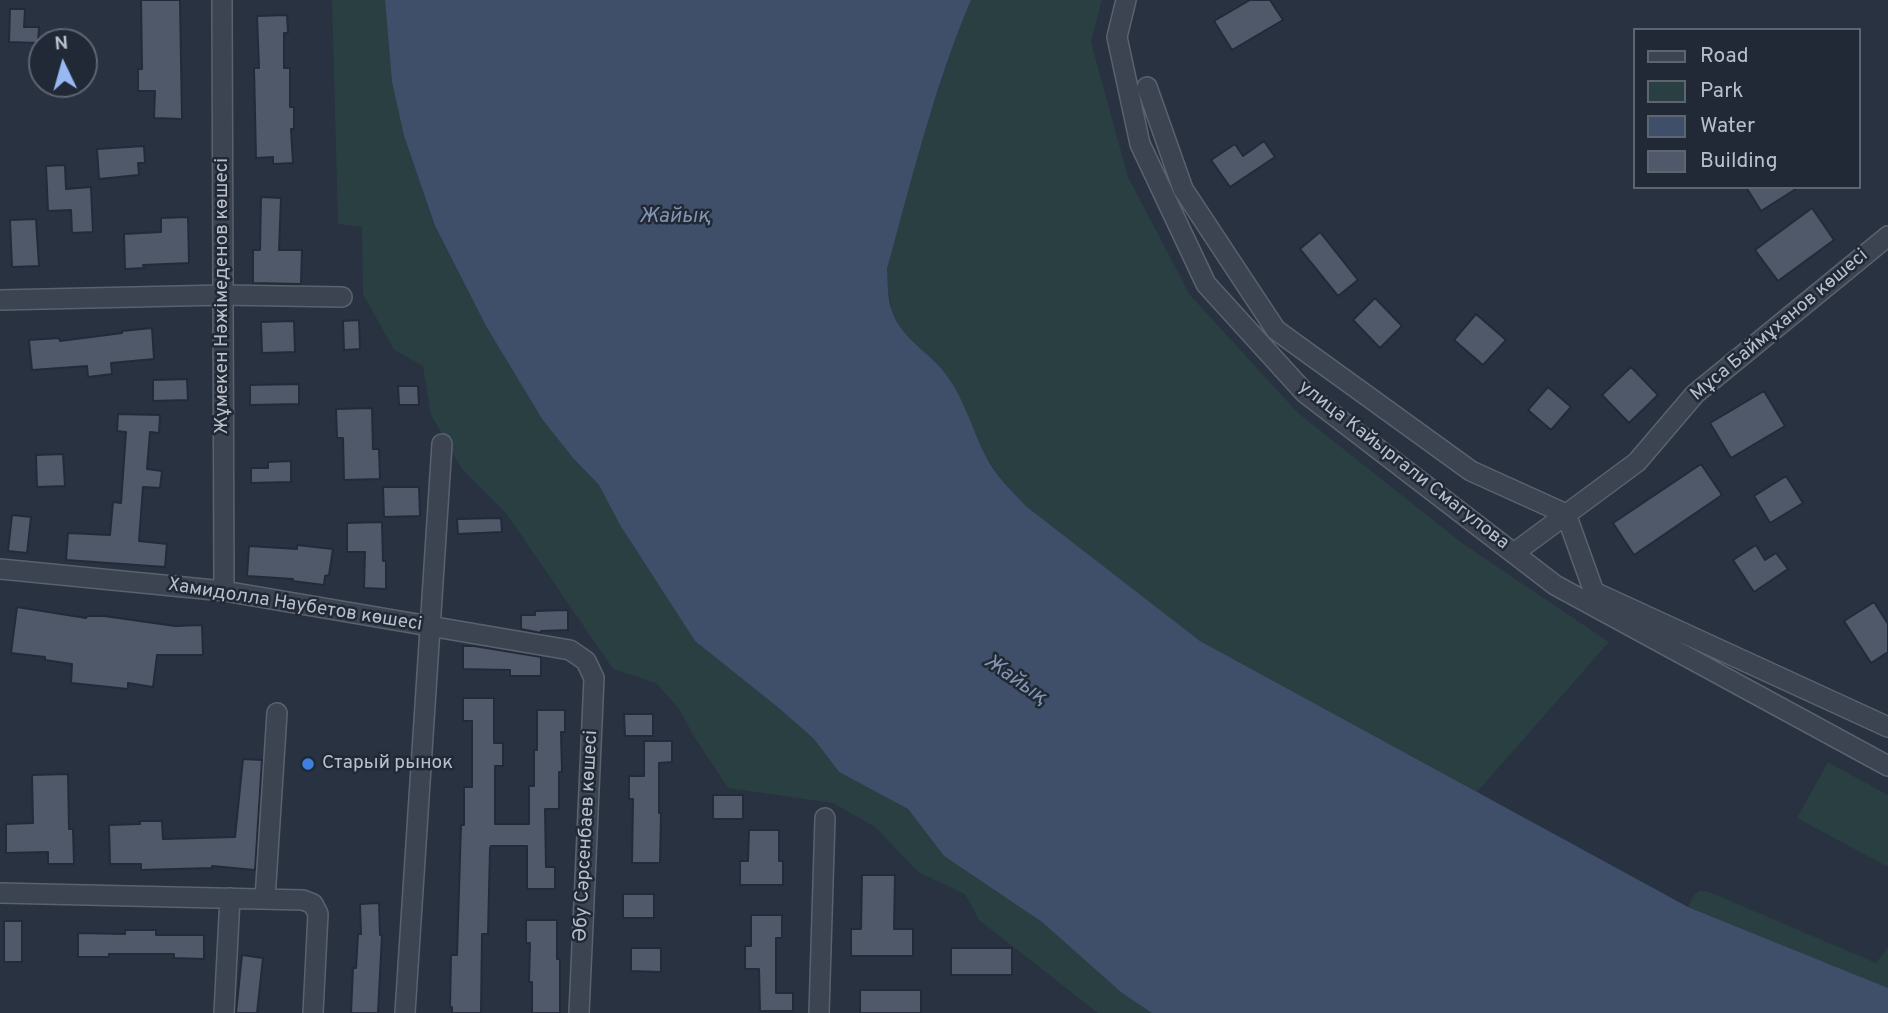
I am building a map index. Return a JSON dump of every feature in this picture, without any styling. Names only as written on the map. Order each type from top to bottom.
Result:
[{"type":"street","name":"Жұмекен Нәжімеденов көшесі","points":[[222,0],[224,591]]},
{"type":"street","name":"улица Кайыргали Смагулова","points":[[1126,0],[1117,37],[1140,144],[1206,284],[1305,393],[1555,584],[1888,766]]},
{"type":"street","points":[[1147,87],[1183,189],[1276,330],[1471,471],[1566,514],[1594,592],[1888,727]]},
{"type":"street","name":"Мұса Баймұханов көшесі","points":[[1514,553],[1637,462],[1695,394],[1888,236]]},
{"type":"street","points":[[0,300],[223,295],[342,297]]},
{"type":"street","points":[[405,1013],[442,444]]},
{"type":"street","name":"Хамидолла Наубетов көшесі","points":[[0,569],[224,591],[570,650],[586,661]]},
{"type":"street","name":"Әбу Сәрсенбаев көшесі","points":[[579,1013],[594,678],[586,661]]},
{"type":"street","points":[[265,899],[277,713]]},
{"type":"street","points":[[819,1013],[825,818]]},
{"type":"street","points":[[0,893],[303,900],[313,904],[318,914],[313,1013]]},
{"type":"street","points":[[224,1013],[230,898]]},
{"type":"green space","points":[[332,0],[385,0],[392,82],[404,136],[435,227],[486,326],[542,419],[599,485],[620,525],[695,641],[814,739],[839,772],[908,809],[944,856],[1042,922],[1122,993],[1153,1013],[1098,1013],[979,920],[965,894],[918,872],[875,827],[833,803],[728,788],[680,710],[656,683],[613,669],[506,513],[462,469],[431,415],[423,366],[394,350],[363,294],[362,227],[338,224]]},
{"type":"green space","points":[[971,0],[1102,0],[1091,42],[1128,177],[1190,295],[1298,413],[1462,543],[1609,642],[1477,792],[1200,641],[1027,507],[1006,486],[985,456],[963,404],[901,328],[892,311],[887,269],[934,99]]},
{"type":"green space","points":[[1828,762],[1888,795],[1888,867],[1797,818]]},
{"type":"green space","points":[[1699,891],[1707,891],[1876,963],[1888,947],[1888,988],[1688,907]]},
{"type":"water","name":"Жайық","points":[[385,0],[971,0],[946,66],[915,167],[887,269],[888,290],[890,306],[897,321],[953,385],[988,461],[1009,488],[1027,507],[1200,641],[1688,907],[1888,988],[1888,1013],[1152,1013],[1122,993],[1042,922],[944,856],[908,809],[839,772],[814,739],[695,641],[620,525],[599,485],[542,419],[486,326],[435,226],[404,136],[392,82]]},
{"type":"building","points":[[141,0],[180,0],[182,119],[154,118],[155,91],[138,91],[138,69],[142,69]]},
{"type":"building","points":[[1250,0],[1270,0],[1283,20],[1232,50],[1214,21]]},
{"type":"building","points":[[10,9],[25,9],[24,27],[39,28],[28,28],[28,43],[9,42]]},
{"type":"building","points":[[287,15],[284,68],[290,68],[290,107],[294,107],[294,129],[291,129],[293,163],[273,164],[273,157],[256,158],[254,68],[259,68],[257,16]]},
{"type":"building","points":[[1264,141],[1275,157],[1230,187],[1211,160],[1235,144],[1243,156]]},
{"type":"building","points":[[144,146],[145,163],[138,163],[139,175],[99,179],[97,149]]},
{"type":"building","points":[[65,165],[66,189],[91,187],[93,232],[72,233],[71,210],[48,211],[46,166]]},
{"type":"building","points":[[1747,189],[1796,189],[1761,211]]},
{"type":"building","points":[[261,197],[281,198],[279,250],[302,250],[301,284],[253,283],[253,250],[260,250]]},
{"type":"building","points":[[1812,208],[1834,240],[1778,281],[1755,250]]},
{"type":"building","points":[[188,217],[189,263],[143,265],[144,268],[125,269],[124,234],[161,232],[161,218]]},
{"type":"building","points":[[36,219],[39,266],[12,267],[10,220]]},
{"type":"building","points":[[1320,232],[1358,280],[1338,296],[1300,249]]},
{"type":"building","points":[[1375,298],[1402,326],[1380,348],[1353,320]]},
{"type":"building","points":[[1476,314],[1506,340],[1483,365],[1454,340]]},
{"type":"building","points":[[359,320],[360,349],[344,350],[343,321]]},
{"type":"building","points":[[294,321],[295,352],[262,353],[261,322]]},
{"type":"building","points":[[152,328],[154,359],[111,363],[112,374],[88,377],[87,366],[32,370],[29,340],[59,338],[60,341]]},
{"type":"building","points":[[1631,367],[1658,395],[1629,423],[1602,395]]},
{"type":"building","points":[[187,379],[188,400],[153,401],[153,380]]},
{"type":"building","points":[[299,384],[299,404],[250,405],[250,385]]},
{"type":"building","points":[[398,386],[418,386],[419,405],[399,405]]},
{"type":"building","points":[[1548,387],[1571,407],[1551,430],[1528,410]]},
{"type":"building","points":[[1764,391],[1785,426],[1731,458],[1710,423]]},
{"type":"building","points":[[372,408],[373,449],[379,449],[380,479],[344,480],[343,438],[337,438],[336,409]]},
{"type":"building","points":[[118,414],[160,415],[159,433],[150,432],[147,469],[162,471],[160,488],[143,487],[139,541],[167,544],[165,567],[66,560],[68,533],[110,535],[113,502],[121,503],[126,432],[117,431]]},
{"type":"building","points":[[63,454],[65,486],[37,487],[36,455]]},
{"type":"building","points":[[291,461],[291,482],[251,483],[251,468],[268,468],[268,462]]},
{"type":"building","points":[[1701,464],[1722,495],[1634,555],[1613,523]]},
{"type":"building","points":[[1786,476],[1803,503],[1770,523],[1754,496]]},
{"type":"building","points":[[383,487],[419,487],[420,516],[384,517]]},
{"type":"building","points":[[12,515],[31,517],[27,553],[8,551]]},
{"type":"building","points":[[501,518],[502,532],[458,534],[457,519]]},
{"type":"building","points":[[382,522],[386,589],[364,588],[365,552],[347,552],[347,523]]},
{"type":"building","points":[[297,545],[333,549],[329,575],[325,576],[324,585],[292,581],[293,579],[247,576],[249,546],[297,549]]},
{"type":"building","points":[[1756,545],[1765,560],[1776,553],[1788,569],[1754,592],[1733,560]]},
{"type":"building","points":[[1874,602],[1888,624],[1888,652],[1871,663],[1844,621]]},
{"type":"building","points":[[17,607],[86,618],[104,616],[175,626],[202,625],[203,655],[157,655],[153,687],[128,683],[128,689],[71,683],[72,664],[11,653]]},
{"type":"building","points":[[568,610],[568,630],[541,633],[521,629],[521,615],[535,615],[535,611]]},
{"type":"building","points":[[463,646],[541,657],[541,676],[510,676],[510,670],[463,669]]},
{"type":"building","points":[[463,698],[494,698],[494,743],[503,743],[503,766],[495,766],[495,824],[529,824],[529,786],[534,786],[534,750],[537,750],[537,710],[565,710],[565,732],[561,732],[559,809],[545,809],[546,867],[555,867],[555,889],[527,889],[527,846],[491,846],[488,934],[482,934],[481,1013],[452,1013],[450,1007],[451,955],[457,955],[464,787],[472,787],[472,721],[463,721]]},
{"type":"building","points":[[624,714],[653,714],[653,736],[625,736]]},
{"type":"building","points":[[644,741],[672,741],[672,762],[659,763],[660,863],[632,863],[633,799],[629,799],[629,776],[644,776]]},
{"type":"building","points":[[243,759],[262,760],[255,870],[212,866],[141,870],[141,864],[110,864],[109,825],[162,821],[163,839],[235,837]]},
{"type":"building","points":[[68,774],[69,829],[73,829],[74,864],[48,864],[48,852],[6,853],[6,824],[33,823],[32,775]]},
{"type":"building","points":[[713,795],[743,795],[743,819],[713,819]]},
{"type":"building","points":[[749,830],[779,830],[779,861],[783,861],[783,885],[740,885],[740,861],[748,861]]},
{"type":"building","points":[[862,875],[895,875],[894,929],[913,929],[913,956],[851,956],[851,929],[861,929]]},
{"type":"building","points":[[623,894],[654,894],[654,918],[623,918]]},
{"type":"building","points":[[379,903],[382,935],[378,1013],[351,1013],[353,968],[356,968],[358,934],[361,934],[360,904]]},
{"type":"building","points":[[751,915],[782,915],[782,938],[776,938],[776,993],[793,993],[793,1011],[760,1011],[759,969],[745,969],[745,946],[751,946]]},
{"type":"building","points":[[526,920],[557,920],[560,1013],[532,1013],[532,982],[529,982],[530,943],[526,943]]},
{"type":"building","points":[[4,921],[22,921],[22,962],[4,962]]},
{"type":"building","points":[[125,930],[156,930],[156,935],[204,935],[204,959],[174,958],[174,954],[78,957],[78,933],[125,934]]},
{"type":"building","points":[[631,948],[661,948],[661,972],[631,971]]},
{"type":"building","points":[[951,948],[1012,948],[1012,975],[951,975]]},
{"type":"building","points":[[242,955],[263,958],[257,1013],[236,1013]]},
{"type":"building","points":[[860,990],[921,990],[921,1013],[860,1013]]},
{"type":"place","name":"Старый рынок","points":[[308,764]]}]
